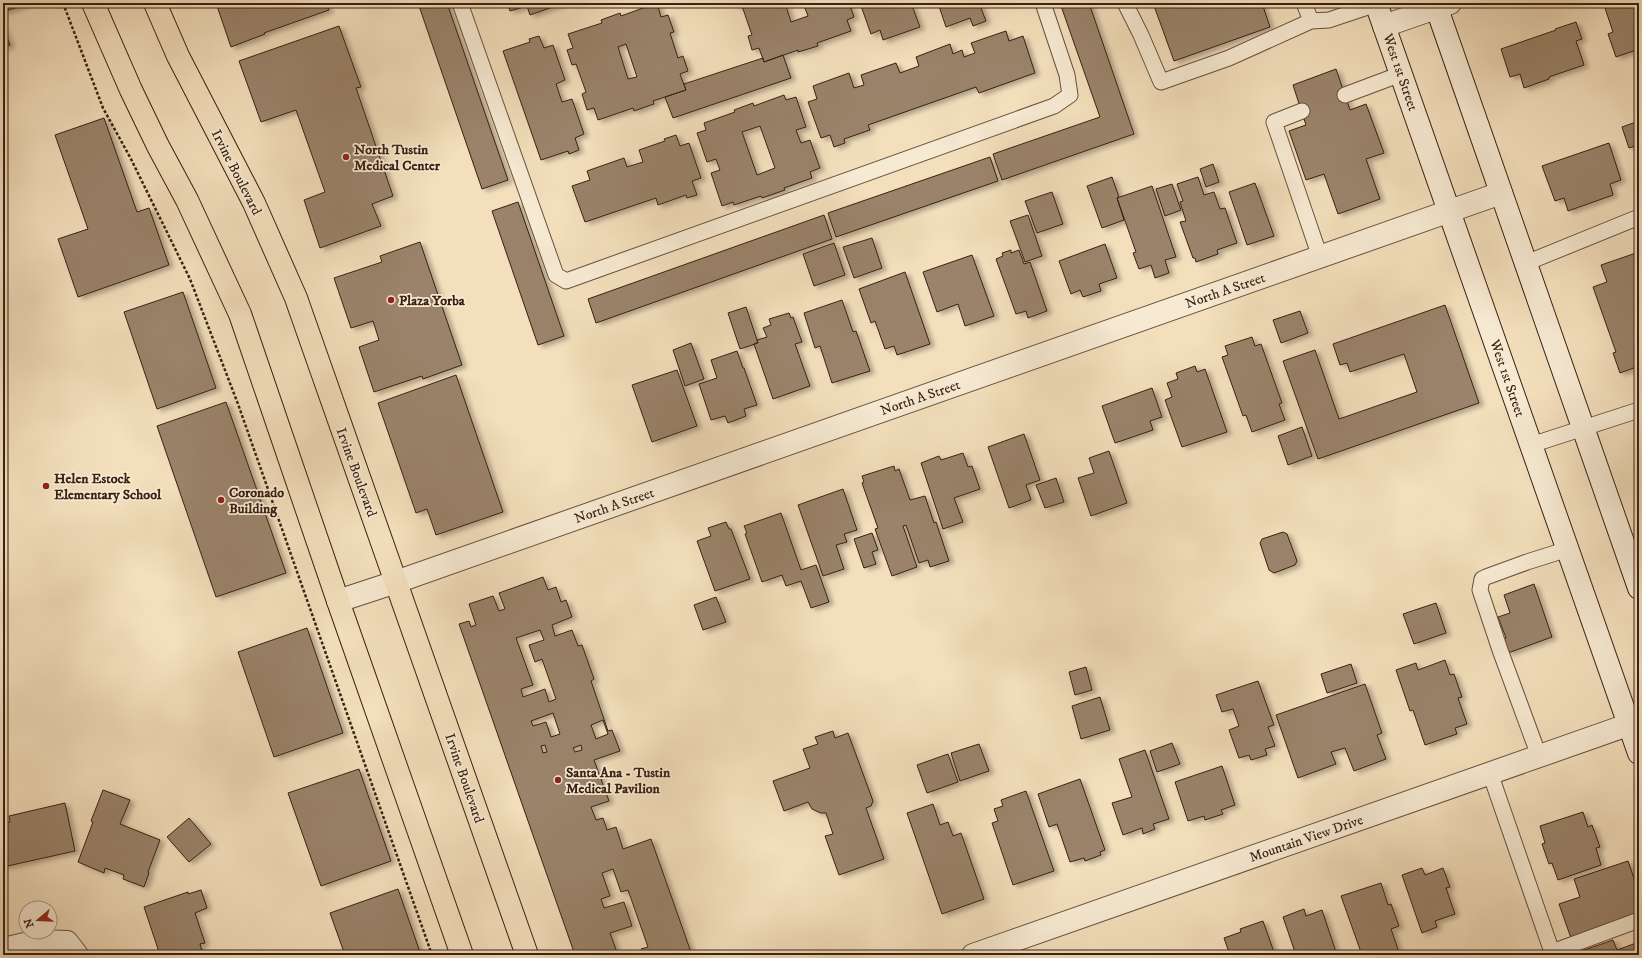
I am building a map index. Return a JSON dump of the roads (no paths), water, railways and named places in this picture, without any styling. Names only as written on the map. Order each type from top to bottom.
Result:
[{"type":"main road","points":[[93,3],[131,90],[158,146],[187,200],[240,314],[338,601],[462,955]]},
{"type":"main road","name":"Irvine Boulevard","points":[[155,3],[178,56],[254,203],[296,298],[527,955]]},
{"type":"street","name":"West 1st Street","points":[[1376,4],[1568,550],[1634,723],[1639,753]]},
{"type":"street","points":[[1384,26],[1440,5],[1501,193],[1639,588]]},
{"type":"street","name":"North A Street","points":[[338,601],[396,582],[1501,193]]},
{"type":"street","name":"Mountain View Drive","points":[[973,955],[1634,723]]},
{"type":"street","points":[[3,949],[38,941],[67,942],[77,955]]},
{"type":"lane","points":[[460,3],[556,275],[566,281],[1054,106],[1070,95],[1067,75],[1043,3]]},
{"type":"lane","points":[[1125,3],[1141,35],[1161,82],[1229,58],[1311,21],[1329,20],[1376,4]]},
{"type":"lane","points":[[1304,3],[1311,21]]},
{"type":"lane","points":[[1345,95],[1401,74]]},
{"type":"lane","points":[[1302,112],[1274,122],[1320,256]]},
{"type":"lane","points":[[1526,263],[1639,217]]},
{"type":"lane","points":[[1531,445],[1639,410]]},
{"type":"lane","points":[[1539,756],[1500,650],[1480,590],[1480,584],[1482,579],[1486,577],[1527,562],[1568,550]]},
{"type":"lane","points":[[1490,773],[1552,952],[1639,920]]},
{"type":"place","name":"North Tustin Medical Center","points":[[346,157]]},
{"type":"place","name":"Plaza Yorba","points":[[391,300]]},
{"type":"place","name":"Helen Estock Elementary School","points":[[46,486]]},
{"type":"place","name":"Coronado Building","points":[[221,500]]},
{"type":"place","name":"Santa Ana - Tustin Medical Pavilion","points":[[558,780]]}]
